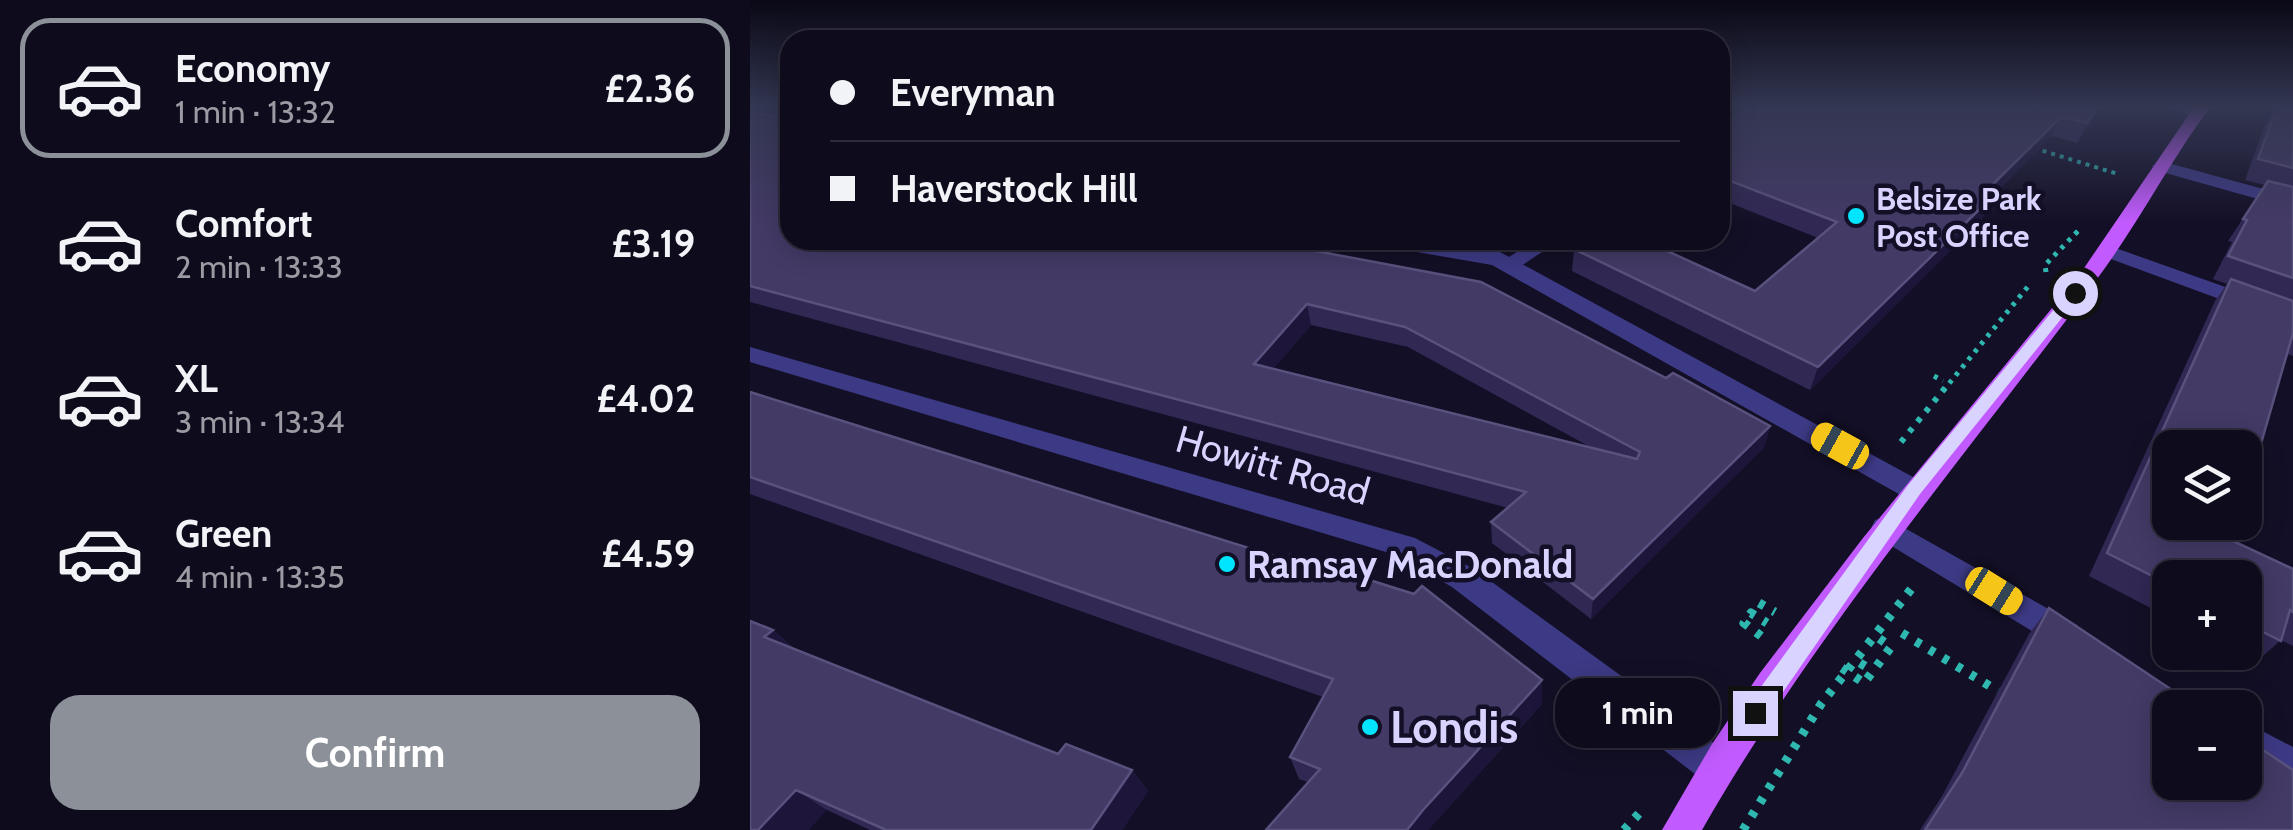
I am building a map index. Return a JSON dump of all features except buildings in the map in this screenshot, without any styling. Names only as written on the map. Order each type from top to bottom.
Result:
[{"type":"main road","points":[[1681,830],[1717,768],[1885,528],[1904,484],[2108,251],[2175,146]]},
{"type":"street","points":[[2161,166],[2293,203]]},
{"type":"street","points":[[1436,250],[1511,264],[1534,250]]},
{"type":"street","points":[[1484,250],[1904,484]]},
{"type":"street","points":[[2108,251],[2293,319]]},
{"type":"street","name":"Howitt Road","points":[[750,354],[1405,546],[1463,578],[1717,768]]},
{"type":"street","points":[[1885,528],[2094,651]]},
{"type":"street","points":[[2262,749],[2293,767]]},
{"type":"path","points":[[2028,146],[2124,176]]},
{"type":"path","points":[[1904,484],[1907,463],[1900,440],[2030,284]]},
{"type":"path","points":[[1934,376],[1943,381]]},
{"type":"path","points":[[1743,830],[1768,781],[1918,580],[1885,528]]},
{"type":"path","points":[[1759,603],[1775,612]]},
{"type":"path","points":[[1758,633],[1744,623],[1751,613],[1767,623]]},
{"type":"path","points":[[1902,633],[1998,691]]},
{"type":"path","points":[[1852,676],[1864,683],[1891,647],[1876,636]]},
{"type":"path","points":[[1860,663],[1873,672]]},
{"type":"place","name":"Belsize Park Post Office","points":[[1856,216]]},
{"type":"place","name":"Ramsay MacDonald","points":[[1227,564]]},
{"type":"place","name":"Londis","points":[[1370,727]]},
{"type":"route","points":[[1755,713],[1914,490],[2075,293]]}]
